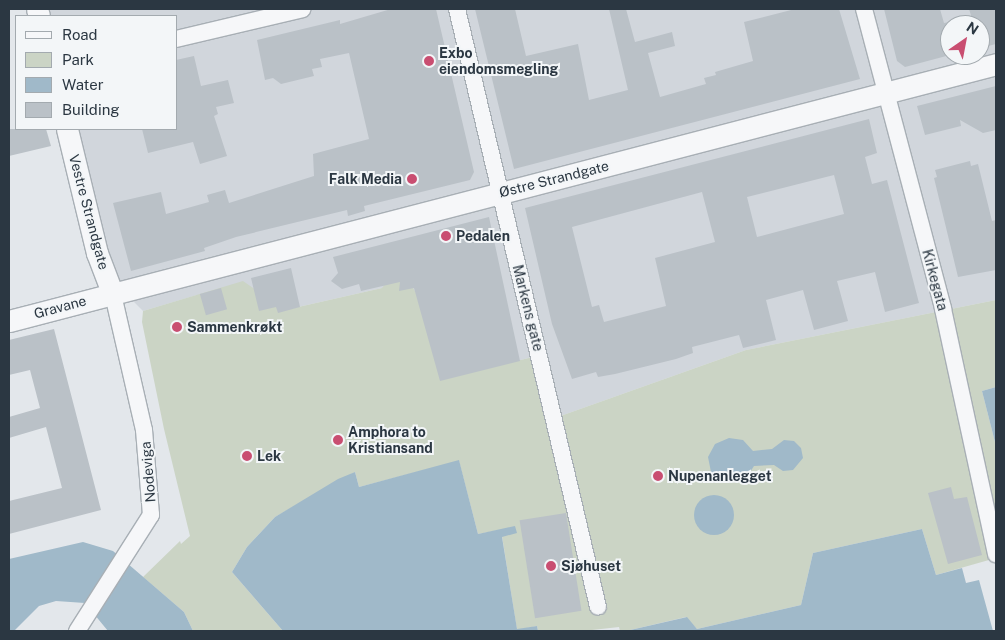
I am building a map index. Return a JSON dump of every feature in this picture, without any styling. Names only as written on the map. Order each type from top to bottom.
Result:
[{"type":"street","points":[[178,39],[303,9]]},
{"type":"street","name":"Markens gate","points":[[456,9],[598,607]]},
{"type":"street","name":"Kirkegata","points":[[864,9],[943,309],[996,554]]},
{"type":"street","name":"Østre Strandgate","points":[[113,295],[996,64]]},
{"type":"street","name":"Vestre Strandgate","points":[[67,130],[97,253],[113,295]]},
{"type":"street","name":"Gravane","points":[[9,321],[113,295]]},
{"type":"street","name":"Nodeviga","points":[[77,631],[147,524],[152,503],[144,430],[113,295]]},
{"type":"shaded area","points":[[41,9],[996,9],[996,300],[746,350],[552,419],[537,356],[442,379],[382,288],[285,310],[197,295],[143,311],[127,295],[103,249],[73,130],[178,130],[178,15],[43,15]]},
{"type":"green space","points":[[400,266],[416,293],[442,379],[537,356],[552,419],[746,350],[996,300],[996,387],[982,391],[996,446],[996,558],[936,575],[922,529],[813,553],[801,605],[697,629],[686,617],[626,631],[620,631],[619,627],[583,631],[538,631],[537,626],[517,630],[502,536],[515,527],[478,534],[459,461],[359,487],[355,472],[275,517],[247,547],[232,572],[283,631],[193,631],[184,612],[143,577],[180,541],[181,544],[190,536],[164,429],[142,322],[143,311],[243,281],[285,310],[382,288]]},
{"type":"water","points":[[996,387],[996,446],[982,391]]},
{"type":"water","points":[[729,438],[743,440],[753,451],[772,449],[784,440],[794,441],[801,448],[803,458],[793,470],[783,471],[774,465],[754,466],[745,480],[723,482],[711,472],[708,457],[715,444]]},
{"type":"water","points":[[459,460],[478,534],[515,526],[517,533],[502,537],[517,629],[537,626],[538,631],[283,631],[232,572],[247,547],[275,517],[338,479],[355,472],[359,487]]},
{"type":"water","points":[[718,495],[725,498],[731,504],[734,515],[733,523],[725,532],[718,535],[710,535],[703,532],[695,523],[694,511],[697,504],[706,496]]},
{"type":"water","points":[[922,529],[936,575],[962,568],[966,583],[979,580],[993,631],[626,631],[687,617],[697,629],[801,605],[813,553]]},
{"type":"water","points":[[83,542],[113,551],[184,612],[193,631],[108,631],[85,603],[56,601],[39,606],[14,631],[9,631],[9,559]]},
{"type":"building","points":[[391,9],[436,9],[474,172],[470,180],[364,206],[365,211],[348,216],[347,210],[236,237],[204,248],[205,251],[131,271],[113,203],[161,192],[166,214],[209,202],[207,195],[225,190],[229,203],[314,176],[313,154],[369,139],[349,53],[320,59],[322,67],[312,69],[314,76],[281,84],[273,78],[265,80],[257,40],[340,20],[340,24]]},
{"type":"building","points":[[475,9],[515,9],[526,56],[578,44],[589,100],[628,90],[609,9],[626,9],[635,42],[672,32],[675,46],[648,53],[660,97],[706,84],[704,78],[716,75],[715,72],[753,61],[744,22],[795,9],[839,9],[860,79],[514,169]]},
{"type":"building","points":[[884,9],[940,9],[942,15],[940,15],[940,58],[905,67],[897,61]]},
{"type":"building","points":[[969,9],[996,9],[996,44],[990,46],[990,15],[971,15]]},
{"type":"building","points":[[194,56],[201,86],[228,80],[234,103],[216,107],[218,114],[214,116],[227,156],[200,164],[193,142],[148,153],[142,130],[178,130],[178,60]]},
{"type":"building","points":[[996,86],[996,130],[983,133],[960,120],[961,126],[925,135],[917,106]]},
{"type":"building","points":[[869,119],[877,153],[865,157],[872,184],[887,180],[919,303],[885,312],[875,272],[837,281],[848,321],[814,330],[803,290],[766,300],[776,340],[743,348],[739,335],[692,347],[693,353],[676,359],[615,374],[598,377],[596,372],[572,379],[552,324],[525,208]],"holes":[[[834,175],[844,214],[757,237],[747,197]],[[702,192],[715,242],[655,258],[666,306],[604,322],[599,305],[592,307],[572,227]]]},
{"type":"building","points":[[9,129],[46,130],[51,146],[9,156]]},
{"type":"building","points":[[970,161],[971,166],[978,164],[992,221],[996,220],[996,270],[958,277],[934,178],[937,177],[935,170]]},
{"type":"building","points":[[489,217],[520,361],[440,381],[414,288],[399,291],[400,282],[361,291],[359,284],[342,289],[331,281],[338,273],[333,257]]},
{"type":"building","points":[[291,268],[300,307],[278,313],[276,307],[259,311],[251,278]]},
{"type":"building","points":[[221,288],[227,309],[206,315],[200,294]]},
{"type":"building","points":[[54,329],[101,510],[9,534],[9,501],[62,488],[46,427],[9,438],[9,417],[40,408],[30,370],[9,375],[9,340]]},
{"type":"building","points":[[951,487],[954,499],[967,497],[982,555],[948,564],[928,493]]},
{"type":"building","name":"Sjøhuset","points":[[566,513],[581,611],[535,618],[520,520]]},
{"type":"place","name":"Exbo eiendomsmegling","points":[[429,61]]},
{"type":"place","name":"Falk Media","points":[[412,179]]},
{"type":"place","name":"Pedalen","points":[[446,236]]},
{"type":"place","name":"Sammenkrøkt","points":[[177,327]]},
{"type":"place","name":"Amphora to Kristiansand","points":[[338,440]]},
{"type":"place","name":"Lek","points":[[247,456]]},
{"type":"place","name":"Nupenanlegget","points":[[658,476]]},
{"type":"place","name":"Sjøhuset","points":[[551,566]]}]
